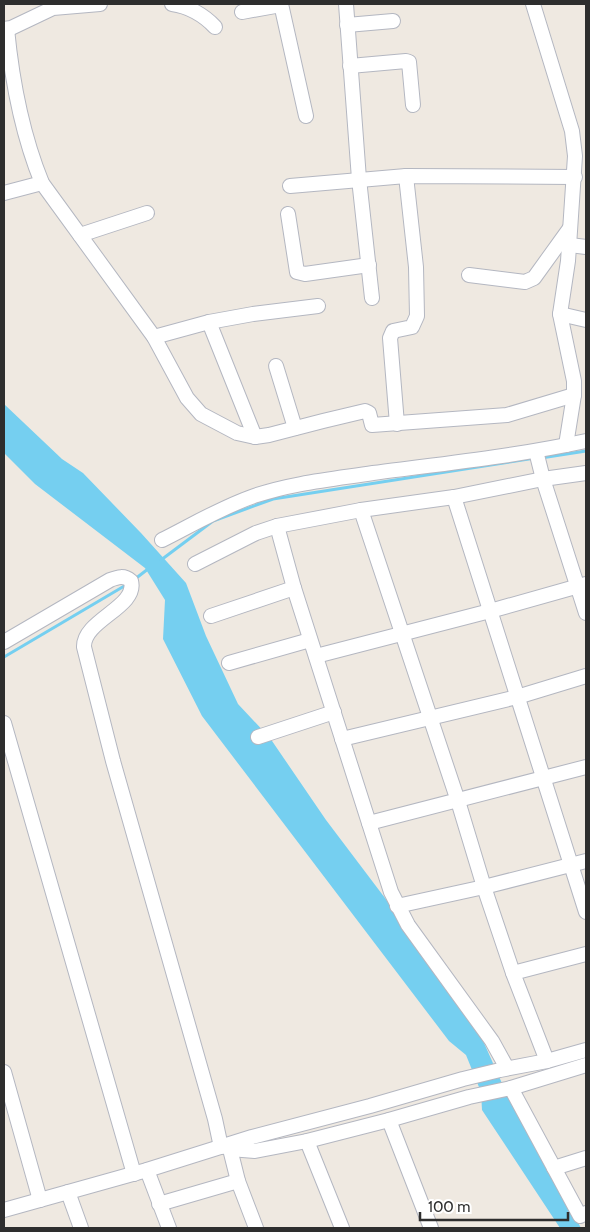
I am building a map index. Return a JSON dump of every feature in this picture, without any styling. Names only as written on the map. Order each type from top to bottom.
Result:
[{"type":"street","points":[[100,4],[53,8],[5,29],[11,73],[32,159],[42,183],[154,337],[178,382],[194,408],[201,414],[225,428],[246,436],[255,437],[365,411],[369,413],[372,425],[397,424],[507,415],[574,395]]},
{"type":"street","points":[[172,4],[203,16],[215,27]]},
{"type":"street","points":[[346,4],[372,298]]},
{"type":"street","points":[[533,4],[572,131],[575,156],[570,245],[560,314],[572,369],[574,395],[566,445]]},
{"type":"street","points":[[242,12],[281,5],[306,116]]},
{"type":"street","points":[[347,25],[393,21]]},
{"type":"street","points":[[350,66],[409,62],[414,105]]},
{"type":"street","points":[[290,186],[406,176],[574,177]]},
{"type":"street","points":[[397,424],[390,338],[394,331],[412,327],[417,316],[416,267],[406,176]]},
{"type":"street","points":[[4,193],[42,183]]},
{"type":"street","points":[[80,235],[147,213]]},
{"type":"street","points":[[288,214],[297,272],[305,274],[369,265]]},
{"type":"street","points":[[468,275],[530,281],[570,228]]},
{"type":"street","points":[[570,245],[586,247]]},
{"type":"street","points":[[154,337],[209,322],[253,314],[318,306]]},
{"type":"street","points":[[560,314],[586,320]]},
{"type":"street","points":[[209,322],[255,437]]},
{"type":"street","points":[[276,366],[295,428]]},
{"type":"street","points":[[195,564],[256,533],[276,526],[361,510],[454,497],[539,464],[566,445],[586,441]]},
{"type":"street","points":[[539,464],[582,585],[586,613]]},
{"type":"street","points":[[162,540],[246,499],[278,489],[344,477],[539,464],[586,473]]},
{"type":"street","points":[[454,497],[586,912]]},
{"type":"street","points":[[361,510],[513,973],[547,1061]]},
{"type":"street","points":[[276,526],[310,640],[391,892],[408,925],[492,1042],[503,1069]]},
{"type":"street","points":[[4,642],[110,580],[119,576],[125,577],[132,583],[129,594],[121,604],[87,635],[84,640],[84,648],[113,761],[214,1119],[256,1228]]},
{"type":"street","points":[[316,656],[582,585]]},
{"type":"street","points":[[211,616],[294,588]]},
{"type":"street","points":[[229,663],[310,640]]},
{"type":"street","points":[[342,739],[517,697],[586,676]]},
{"type":"street","points":[[258,737],[334,712]]},
{"type":"street","points":[[4,723],[140,1172],[159,1204],[169,1228]]},
{"type":"street","points":[[369,823],[586,767]]},
{"type":"street","points":[[397,906],[484,887],[586,861]]},
{"type":"street","points":[[513,973],[586,954]]},
{"type":"street","points":[[4,1210],[463,1079],[547,1061],[586,1050]]},
{"type":"street","points":[[225,1147],[255,1151],[307,1141],[469,1097],[511,1088],[586,1065]]},
{"type":"street","points":[[4,1072],[40,1200]]},
{"type":"street","points":[[511,1088],[580,1216],[586,1213]]},
{"type":"street","points":[[389,1120],[431,1228]]},
{"type":"street","points":[[307,1141],[342,1228]]},
{"type":"street","points":[[554,1168],[586,1158]]},
{"type":"street","points":[[159,1204],[238,1181]]},
{"type":"street","points":[[68,1192],[81,1228]]},
{"type":"water","points":[[4,404],[62,459],[83,473],[186,583],[206,636],[238,704],[270,738],[326,820],[391,906],[480,1034],[505,1090],[581,1228],[560,1228],[482,1110],[481,1092],[466,1055],[449,1041],[202,716],[163,639],[165,600],[145,568],[35,484],[4,453]]},
{"type":"waterway","points":[[541,458],[586,451]]},
{"type":"waterway","points":[[161,560],[213,521],[273,499],[535,458]]},
{"type":"waterway","points":[[135,579],[148,569]]},
{"type":"waterway","points":[[4,657],[126,585]]}]
